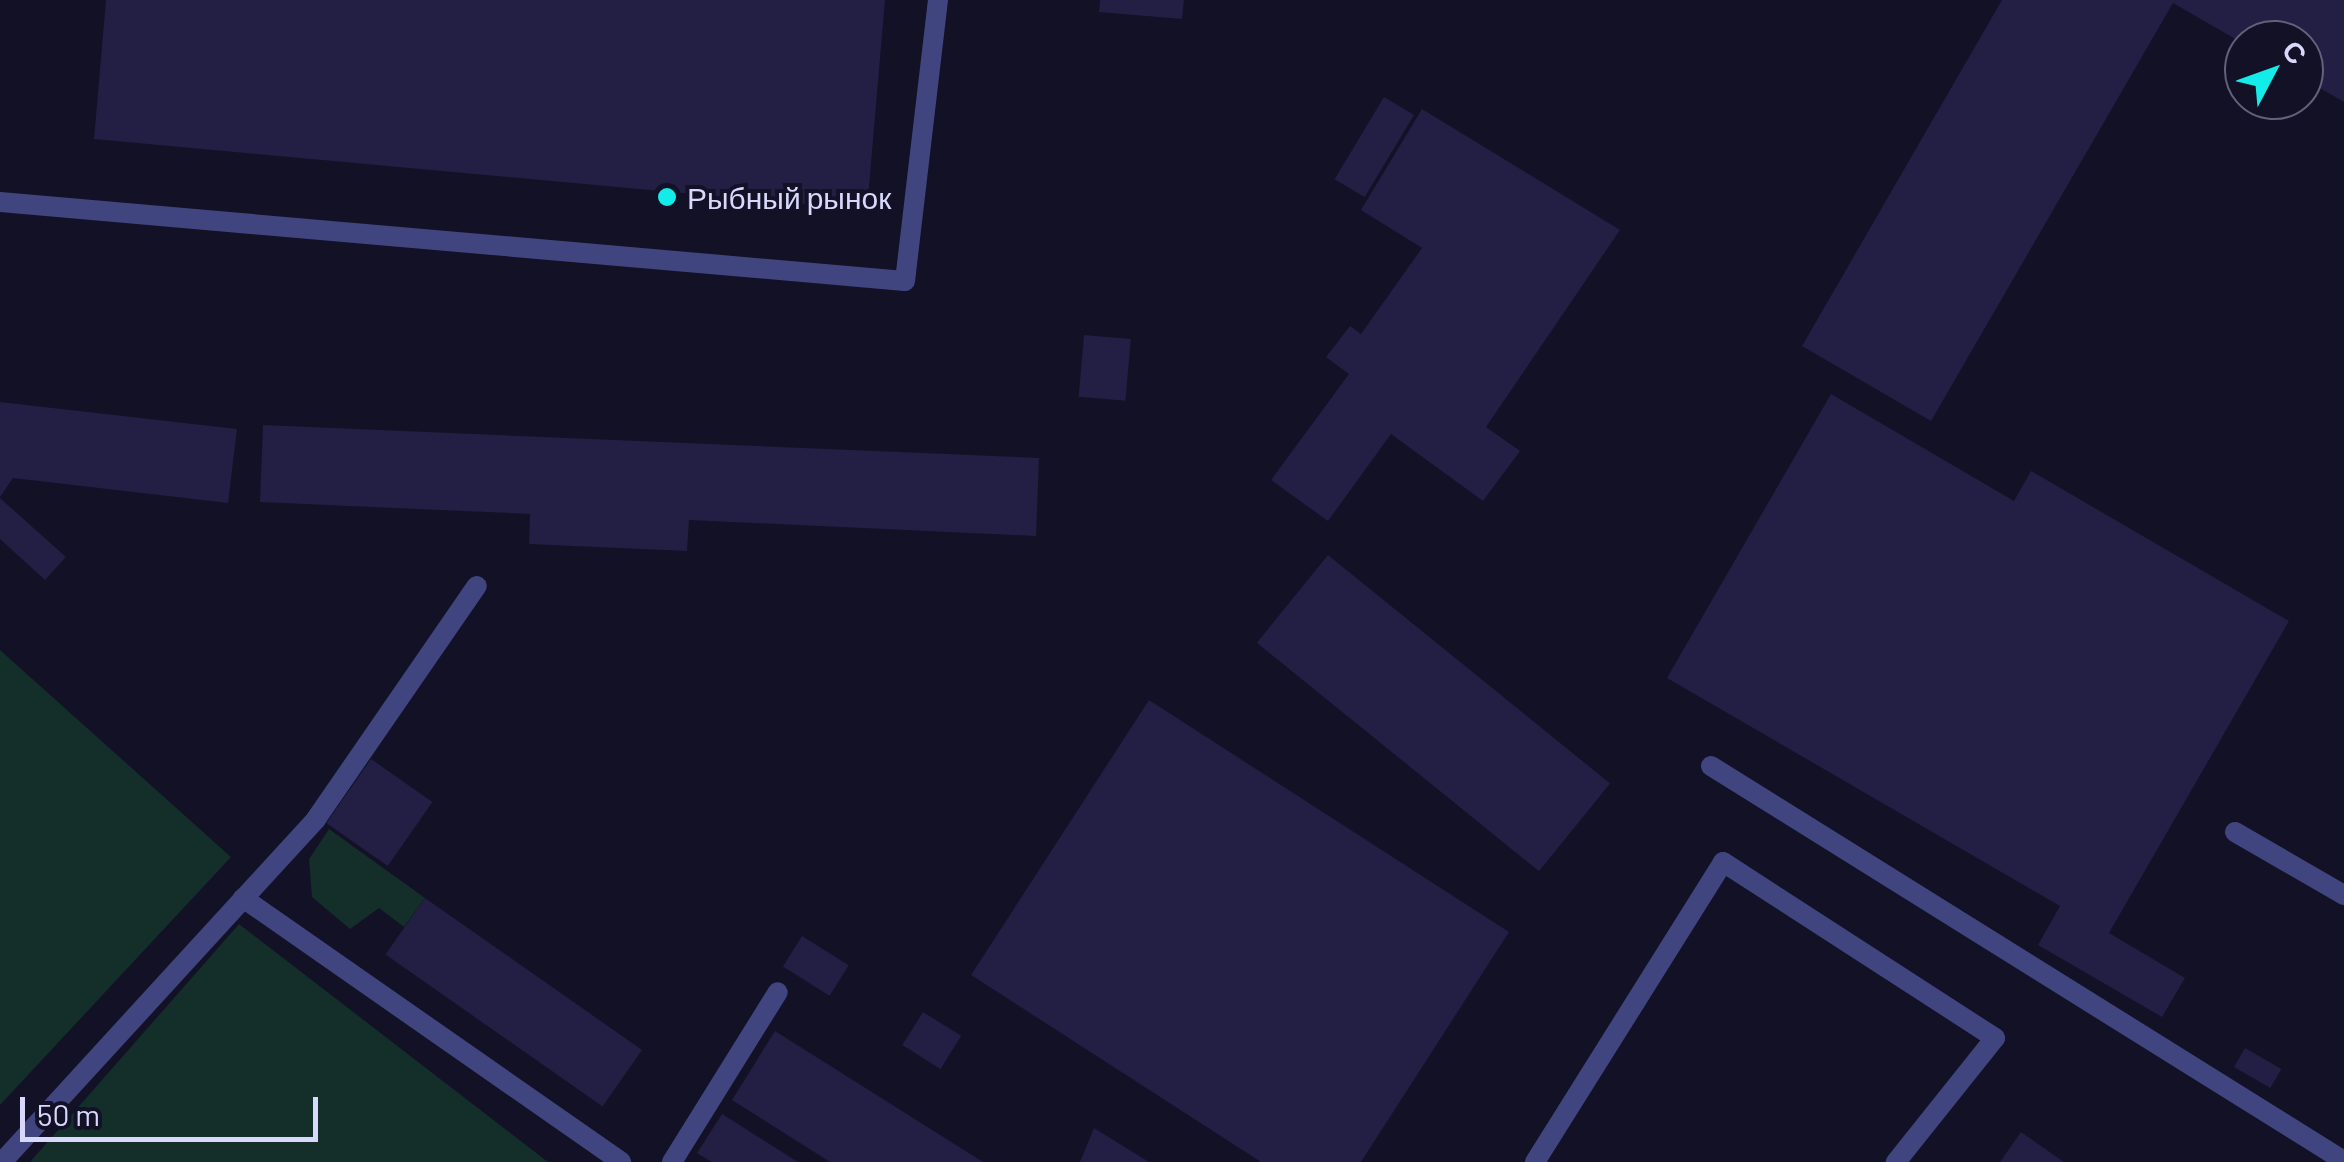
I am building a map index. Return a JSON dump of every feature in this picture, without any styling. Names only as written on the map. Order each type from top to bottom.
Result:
[{"type":"street","points":[[0,202],[905,282],[938,0]]},
{"type":"street","points":[[2,1162],[316,819],[477,586]]},
{"type":"street","points":[[1710,766],[2344,1162]]},
{"type":"street","points":[[2235,832],[2344,895]]},
{"type":"street","points":[[1535,1162],[1723,862],[1995,1038],[1896,1162]]},
{"type":"street","points":[[243,898],[622,1162]]},
{"type":"street","points":[[672,1162],[778,992]]},
{"type":"green space","points":[[0,650],[231,857],[0,1105]]},
{"type":"green space","points":[[329,829],[425,898],[404,927],[379,908],[350,929],[312,897],[309,859]]},
{"type":"green space","points":[[239,924],[548,1162],[30,1162]]},
{"type":"building","points":[[106,0],[885,0],[867,210],[94,139]]},
{"type":"building","points":[[1100,0],[1184,0],[1182,19],[1099,12]]},
{"type":"building","points":[[2002,0],[2344,0],[2344,102],[2324,90],[2324,20],[2224,20],[2224,32],[2173,3],[1931,421],[1802,346]]},
{"type":"building","points":[[1384,97],[1414,115],[1365,197],[1335,179]]},
{"type":"building","points":[[1422,109],[1620,230],[1486,427],[1520,451],[1483,501],[1391,434],[1328,521],[1271,480],[1349,374],[1326,357],[1350,326],[1361,334],[1422,248],[1361,210]]},
{"type":"building","points":[[1084,335],[1131,339],[1125,401],[1079,397]]},
{"type":"building","points":[[1831,394],[2014,501],[2031,471],[2289,621],[2109,933],[2185,978],[2162,1017],[2038,945],[2060,906],[1667,678]]},
{"type":"building","points":[[0,402],[237,429],[228,503],[13,478],[0,497]]},
{"type":"building","points":[[263,425],[1039,458],[1036,536],[689,520],[687,551],[529,544],[530,514],[260,502]]},
{"type":"building","points":[[0,498],[66,557],[45,580],[0,539]]},
{"type":"building","points":[[1328,555],[1610,783],[1539,871],[1257,643]]},
{"type":"building","points":[[1149,700],[1509,932],[1361,1162],[1261,1162],[971,975]]},
{"type":"building","points":[[371,759],[432,802],[388,866],[326,823]]},
{"type":"building","points":[[425,898],[642,1050],[602,1107],[385,955]]},
{"type":"building","points":[[802,936],[849,965],[830,996],[783,967]]},
{"type":"building","points":[[923,1012],[961,1036],[940,1069],[902,1045]]},
{"type":"building","points":[[775,1031],[983,1162],[830,1162],[732,1100]]},
{"type":"building","points":[[2245,1048],[2281,1069],[2270,1088],[2234,1067]]},
{"type":"building","points":[[722,1114],[798,1162],[712,1162],[697,1153]]},
{"type":"building","points":[[1094,1128],[1149,1162],[1080,1162]]},
{"type":"building","points":[[2021,1132],[2064,1162],[2000,1162]]},
{"type":"place","name":"Рыбный рынок","points":[[667,197]]}]
